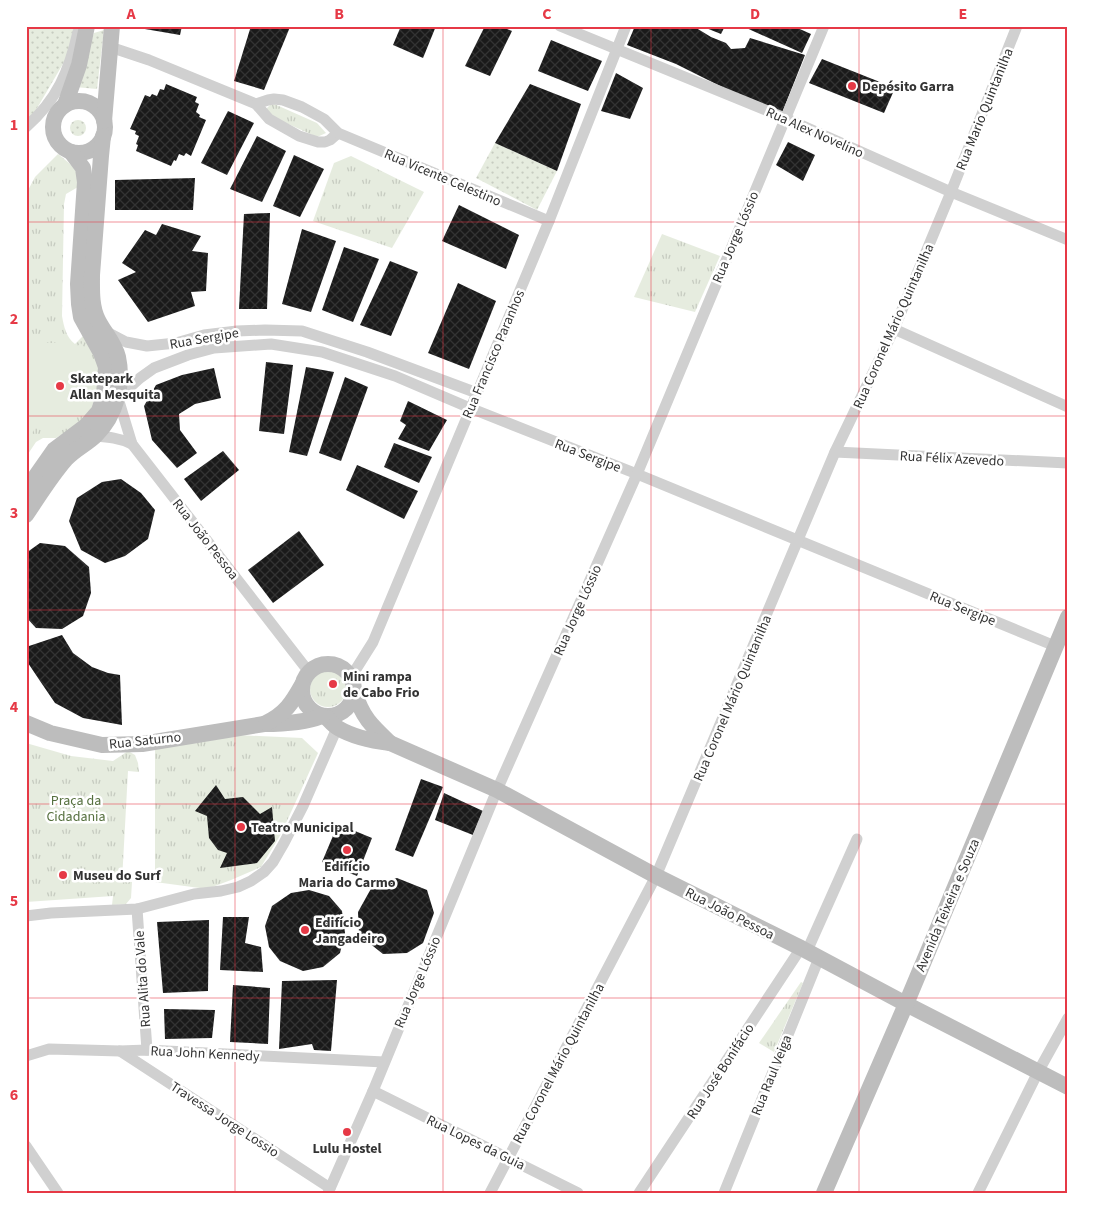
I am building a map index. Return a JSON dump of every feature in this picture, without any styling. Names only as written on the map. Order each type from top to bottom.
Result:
[{"type":"street","points":[[26,127],[55,94],[72,55],[79,26]]},
{"type":"street","points":[[65,105],[79,65],[88,26]]},
{"type":"street","points":[[26,515],[60,466],[73,452],[95,436],[104,426],[118,398],[120,378],[118,356],[97,318],[92,290],[112,26]]},
{"type":"street","name":"Rua Alex Novelino","points":[[560,26],[785,118],[951,192],[1068,240]]},
{"type":"street","name":"Rua Francisco Paranhos","points":[[353,685],[373,642],[549,221],[626,26]]},
{"type":"street","name":"Rua Jorge Lóssio","points":[[329,1190],[373,1091],[497,790],[637,474],[824,26]]},
{"type":"street","name":"Rua Mario Quintanilha","points":[[951,192],[1017,26]]},
{"type":"street","points":[[110,47],[149,60],[256,104],[269,119],[299,136],[318,142],[325,142],[338,133]]},
{"type":"street","name":"Rua Vicente Celestino","points":[[256,104],[274,99],[283,100],[302,107],[324,119],[338,133],[549,221]]},
{"type":"street","points":[[78,100],[85,101],[98,108],[102,114],[104,129],[96,146],[90,150],[78,153],[60,146],[52,128],[55,115],[59,109],[78,100]]},
{"type":"street","points":[[26,490],[54,450],[86,426],[99,411],[104,396],[106,368],[102,354],[81,316],[79,304],[78,284],[85,182],[83,168],[72,152]]},
{"type":"street","name":"Rua Coronel Mário Quintanilha","points":[[490,1193],[656,876],[835,452],[894,329],[951,192]]},
{"type":"street","points":[[894,329],[1068,408]]},
{"type":"street","name":"Rua Sergipe","points":[[104,330],[126,342],[147,346],[176,344],[204,335],[238,331],[302,331],[385,358],[477,393]]},
{"type":"street","points":[[300,349],[302,331]]},
{"type":"street","name":"Rua Sergipe","points":[[118,398],[154,368],[188,355],[214,348],[271,344],[322,352],[395,376],[1055,646]]},
{"type":"street","name":"Rua João Pessoa","points":[[118,398],[132,444],[305,678]]},
{"type":"street","points":[[95,436],[117,438],[132,444]]},
{"type":"street","name":"Rua Félix Azevedo","points":[[835,452],[1068,464]]},
{"type":"street","name":"Avenida Teixeira e Souza","points":[[824,1193],[906,1004],[1068,617]]},
{"type":"street","points":[[26,916],[137,909],[194,894],[238,887],[251,881],[264,872],[273,862],[294,825],[328,720],[342,713],[352,701],[353,685],[346,670],[340,666],[323,664],[315,667],[305,678],[303,698],[310,710],[328,720]]},
{"type":"street","name":"Rua Saturno","points":[[264,724],[275,719],[286,710],[305,678]]},
{"type":"street","name":"Rua João Pessoa","points":[[353,685],[359,706],[364,715],[390,743]]},
{"type":"street","name":"Rua João Pessoa","points":[[328,720],[365,739],[390,743],[497,790],[656,876],[1068,1087]]},
{"type":"street","name":"Rua Saturno","points":[[27,723],[50,732],[102,745],[142,744],[264,724],[328,720]]},
{"type":"street","points":[[809,953],[857,839]]},
{"type":"street","name":"Rua Alita do Vale","points":[[137,909],[147,1050]]},
{"type":"street","name":"Rua José Bonifácio","points":[[640,1193],[809,953]]},
{"type":"street","name":"Rua Raul Veiga","points":[[724,1193],[809,953]]},
{"type":"street","points":[[978,1193],[1038,1072],[1068,1018]]},
{"type":"street","name":"Rua John Kennedy","points":[[26,1056],[49,1049],[120,1052],[147,1050],[384,1062]]},
{"type":"street","name":"Travessa Jorge Lossio","points":[[120,1052],[329,1190]]},
{"type":"street","name":"Rua Lopes da Guia","points":[[373,1091],[578,1193]]},
{"type":"street","points":[[26,1146],[58,1193]]},
{"type":"green space","points":[[26,26],[76,26],[67,57],[26,127]]},
{"type":"green space","points":[[104,30],[97,89],[75,87],[94,33]]},
{"type":"green space","points":[[272,103],[317,123],[326,133],[317,137],[275,118],[266,109]]},
{"type":"green space","points":[[78,120],[86,128],[78,136],[70,128]]},
{"type":"green space","points":[[495,143],[557,171],[537,210],[476,178]]},
{"type":"green space","points":[[58,154],[76,171],[78,181],[78,187],[66,194],[64,204],[62,316],[66,332],[75,344],[83,336],[99,365],[100,381],[91,410],[80,423],[56,438],[43,438],[36,442],[26,457],[26,194],[35,177]]},
{"type":"green space","points":[[351,156],[424,192],[392,248],[313,221],[334,163]]},
{"type":"green space","points":[[662,234],[720,256],[695,312],[634,297]]},
{"type":"green space","name":"Skatepark Allan Mesquita","points":[[26,339],[33,343],[67,343],[75,348],[81,343],[89,357],[94,382],[87,404],[79,414],[55,430],[38,421],[28,442],[26,441]]},
{"type":"green space","points":[[328,671],[335,672],[341,676],[345,682],[345,696],[341,702],[335,706],[328,707],[321,706],[315,702],[311,696],[310,689],[311,682],[315,676],[321,672]]},
{"type":"green space","points":[[237,735],[302,738],[318,753],[281,834],[261,867],[231,880],[207,889],[155,882],[155,748]]},
{"type":"green space","name":"Praça da Cidadania","points":[[26,743],[71,756],[113,761],[128,751],[135,755],[139,772],[128,771],[122,881],[132,882],[131,898],[126,904],[112,905],[113,896],[26,902]]},
{"type":"green space","points":[[801,982],[803,983],[774,1052],[759,1043]]},
{"type":"building","points":[[140,26],[182,26],[180,35],[139,28]]},
{"type":"building","points":[[251,26],[290,27],[264,90],[234,81]]},
{"type":"building","points":[[401,26],[436,26],[423,58],[393,45]]},
{"type":"building","points":[[485,26],[500,26],[512,31],[490,76],[465,66]]},
{"type":"building","points":[[635,26],[693,26],[711,37],[726,43],[731,49],[745,48],[750,38],[805,55],[782,113],[728,90],[676,64],[627,45]]},
{"type":"building","points":[[701,26],[725,26],[721,34]]},
{"type":"building","points":[[742,26],[793,26],[811,34],[802,53]]},
{"type":"building","points":[[551,40],[602,61],[588,91],[538,71]]},
{"type":"building","name":"Depósito Garra","points":[[822,59],[895,88],[884,113],[809,83]]},
{"type":"building","points":[[616,73],[643,88],[630,119],[601,111]]},
{"type":"building","points":[[166,84],[197,97],[195,102],[199,104],[196,112],[200,115],[199,117],[206,120],[191,156],[186,153],[184,156],[179,154],[171,166],[136,151],[139,136],[135,134],[136,131],[130,129],[145,95],[150,97],[152,94],[157,96],[160,89],[164,90]]},
{"type":"building","points":[[530,84],[581,104],[557,171],[495,143]]},
{"type":"building","points":[[228,111],[254,123],[227,175],[201,163]]},
{"type":"building","points":[[257,136],[286,151],[262,202],[230,189]]},
{"type":"building","points":[[788,142],[815,155],[803,181],[776,165]]},
{"type":"building","points":[[294,155],[324,169],[300,217],[273,206]]},
{"type":"building","points":[[195,178],[193,210],[115,210],[115,180]]},
{"type":"building","points":[[459,205],[519,235],[506,269],[442,241]]},
{"type":"building","points":[[270,213],[267,309],[239,309],[244,214]]},
{"type":"building","points":[[162,224],[201,236],[192,251],[208,253],[206,291],[191,292],[195,306],[148,322],[118,280],[136,272],[122,263],[145,230],[156,235]]},
{"type":"building","points":[[302,229],[336,241],[311,312],[282,304]]},
{"type":"building","points":[[344,247],[379,259],[353,322],[322,310]]},
{"type":"building","points":[[390,261],[418,272],[391,336],[360,325]]},
{"type":"building","points":[[458,283],[496,301],[469,369],[428,353]]},
{"type":"building","points":[[266,362],[293,365],[284,434],[259,431]]},
{"type":"building","points":[[306,367],[334,372],[307,456],[289,452]]},
{"type":"building","points":[[214,368],[221,398],[195,404],[179,414],[180,430],[197,453],[177,468],[152,440],[144,406],[156,385],[182,375]]},
{"type":"building","points":[[345,377],[368,387],[341,461],[319,453]]},
{"type":"building","points":[[408,401],[447,420],[429,451],[398,439],[406,425],[400,421]]},
{"type":"building","points":[[394,443],[432,457],[419,483],[384,467]]},
{"type":"building","points":[[223,451],[239,470],[201,501],[184,479]]},
{"type":"building","points":[[357,465],[418,491],[404,519],[346,490]]},
{"type":"building","points":[[121,479],[141,493],[155,510],[148,539],[125,556],[105,563],[81,550],[69,521],[77,498],[102,482]]},
{"type":"building","points":[[299,531],[324,565],[273,603],[248,570]]},
{"type":"building","points":[[40,543],[65,546],[89,567],[91,593],[83,616],[62,629],[36,628],[26,617],[26,553]]},
{"type":"building","points":[[62,635],[73,653],[92,667],[120,675],[122,725],[83,718],[55,703],[26,660],[26,647]]},
{"type":"building","points":[[421,779],[443,787],[413,857],[395,850]]},
{"type":"building","name":"Teatro Municipal","points":[[216,785],[225,799],[243,797],[260,814],[272,807],[275,841],[257,863],[220,868],[227,853],[218,850],[209,838],[207,816],[195,811]]},
{"type":"building","points":[[444,793],[483,811],[473,835],[435,820]]},
{"type":"building","name":"Edifício Maria do Carmo","points":[[338,824],[372,838],[357,876],[322,862]]},
{"type":"building","points":[[397,878],[427,890],[434,913],[423,943],[407,953],[383,954],[359,935],[358,912],[373,885]]},
{"type":"building","name":"Edifício Jangadeiro","points":[[309,890],[329,896],[342,911],[345,933],[340,953],[323,967],[303,971],[280,961],[269,947],[265,926],[272,906],[291,893]]},
{"type":"building","points":[[223,917],[249,917],[245,943],[261,947],[263,972],[220,970]]},
{"type":"building","points":[[209,920],[208,991],[163,993],[157,922]]},
{"type":"building","points":[[337,980],[331,1051],[314,1050],[312,1044],[279,1049],[282,981]]},
{"type":"building","points":[[233,985],[270,988],[268,1044],[230,1042]]},
{"type":"building","points":[[164,1009],[215,1010],[212,1038],[165,1039]]},
{"type":"place","name":"Depósito Garra","points":[[852,86]]},
{"type":"place","name":"Skatepark Allan Mesquita","points":[[60,386]]},
{"type":"place","name":"Mini rampa de Cabo Frio","points":[[333,684]]},
{"type":"place","name":"Teatro Municipal","points":[[241,827]]},
{"type":"place","name":"Edifício Maria do Carmo","points":[[347,850]]},
{"type":"place","name":"Museu do Surf","points":[[63,875]]},
{"type":"place","name":"Edifício Jangadeiro","points":[[305,930]]},
{"type":"place","name":"Lulu Hostel","points":[[347,1132]]}]
